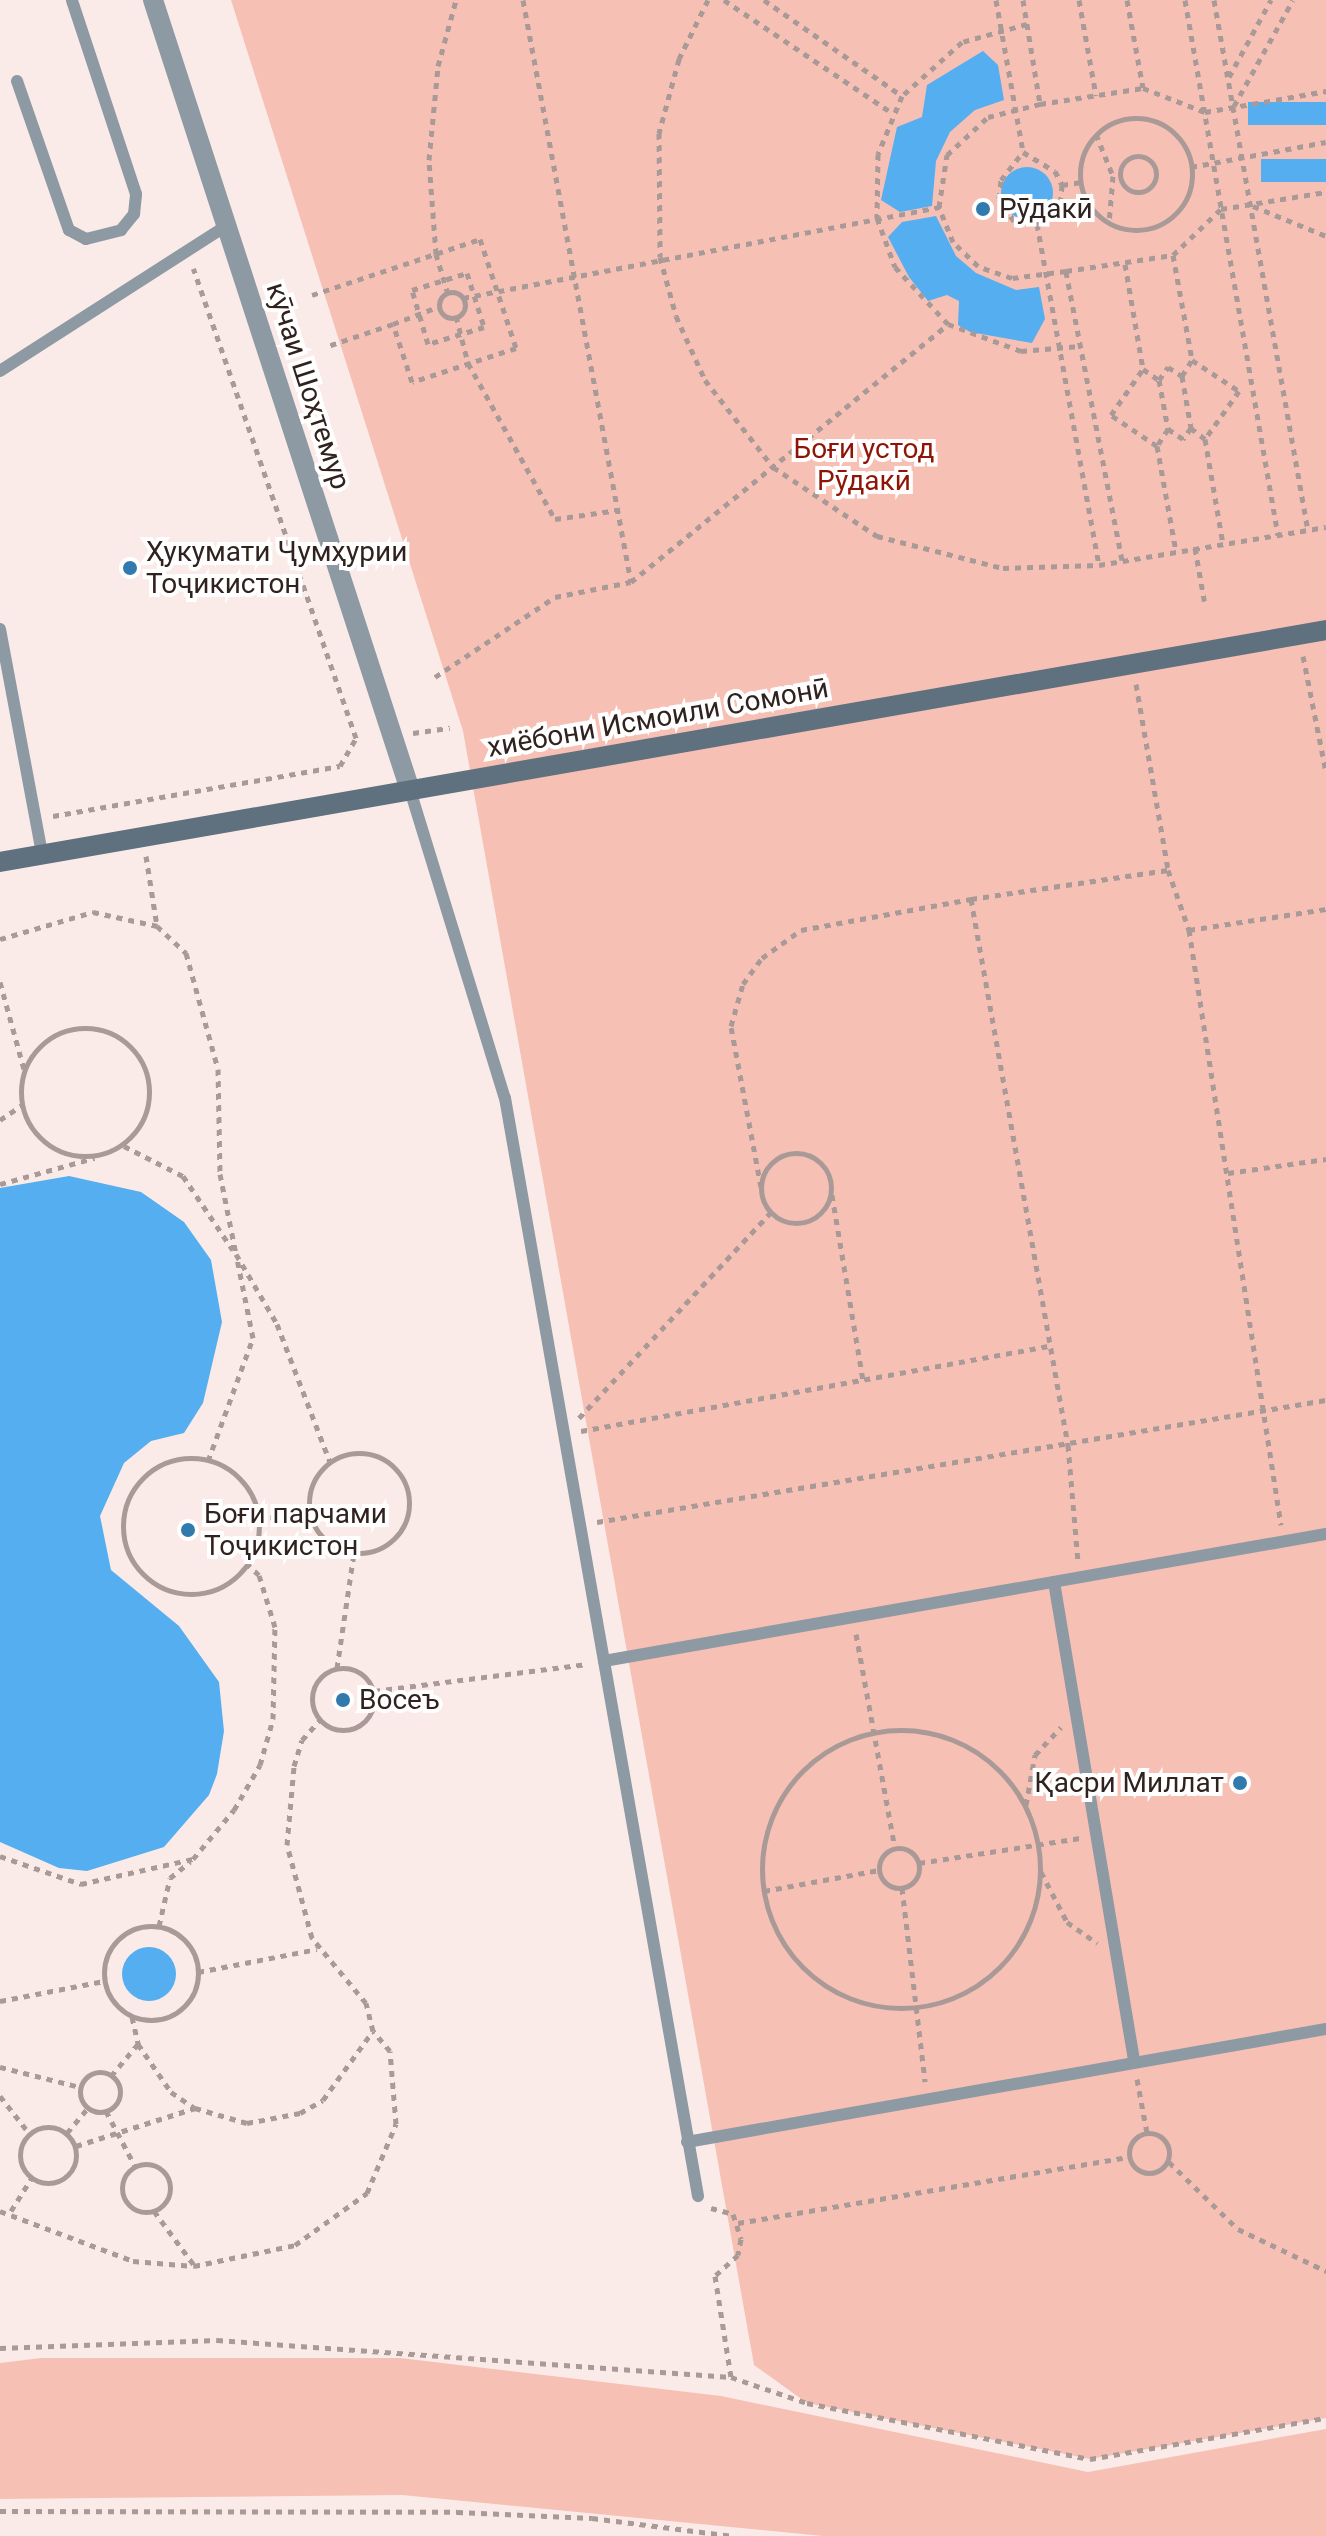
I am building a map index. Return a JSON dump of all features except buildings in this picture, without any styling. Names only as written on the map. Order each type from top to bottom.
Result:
[{"type":"street","name":"кӯчаи Шоҳтемур","points":[[153,0],[410,790]]},
{"type":"street","name":"хиёбони Исмоили Сомонӣ","points":[[0,862],[1326,630]]},
{"type":"lane","points":[[17,81],[69,230],[86,239],[121,230],[134,214],[136,194],[72,0]]},
{"type":"lane","points":[[0,371],[226,226]]},
{"type":"lane","points":[[0,629],[42,854]]},
{"type":"lane","points":[[410,790],[499,1072],[698,2196]]},
{"type":"lane","points":[[604,1661],[1326,1534]]},
{"type":"lane","points":[[1054,1582],[1134,2062]]},
{"type":"lane","points":[[687,2142],[1326,2029]]},
{"type":"path","points":[[448,294],[436,254],[431,113],[456,0]]},
{"type":"path","points":[[523,0],[631,582]]},
{"type":"path","points":[[708,0],[679,59],[659,133],[660,257],[676,316],[705,380],[773,467],[838,516],[918,551],[1003,568],[1099,565],[1326,527]]},
{"type":"path","points":[[724,0],[892,113]]},
{"type":"path","points":[[764,0],[902,96]]},
{"type":"path","points":[[996,0],[1023,152],[1001,180],[999,199],[1014,221],[1037,224],[1056,214],[1062,185],[1048,165],[1023,152]]},
{"type":"path","points":[[1023,0],[1040,104]]},
{"type":"path","points":[[1079,0],[1096,95]]},
{"type":"path","points":[[1127,0],[1143,88]]},
{"type":"path","points":[[1185,0],[1278,535]]},
{"type":"path","points":[[1214,0],[1308,531]]},
{"type":"path","points":[[1228,78],[1271,0]]},
{"type":"path","points":[[1233,107],[1293,0]]},
{"type":"path","points":[[1027,24],[1001,28],[951,50],[902,96],[892,113],[875,175],[877,218],[902,278],[948,324],[983,342],[1060,350],[1080,346]]},
{"type":"path","points":[[1326,91],[1205,112],[1143,88],[1016,110],[965,132],[947,155],[939,207],[953,242],[978,266],[1012,278],[1173,255],[1221,209],[1326,192]]},
{"type":"path","points":[[1149,119],[1178,137],[1191,167],[1187,196],[1172,217],[1135,230],[1109,224],[1090,208],[1080,182],[1082,158],[1096,134],[1115,121],[1149,119]]},
{"type":"path","points":[[1096,134],[1117,177],[1143,192],[1156,169],[1134,156],[1117,177],[1109,224]]},
{"type":"path","points":[[1191,167],[1326,142]]},
{"type":"path","points":[[1062,185],[1080,182]]},
{"type":"path","points":[[1251,205],[1326,236]]},
{"type":"path","points":[[463,298],[495,286],[574,275],[939,207]]},
{"type":"path","points":[[1037,224],[1099,565]]},
{"type":"path","points":[[312,295],[480,239],[516,348],[412,382],[393,324]]},
{"type":"path","points":[[36,819],[340,766],[356,738],[187,251]]},
{"type":"path","points":[[1173,255],[1192,360],[1182,376],[1191,428],[1205,439],[1223,544]]},
{"type":"path","points":[[1125,264],[1143,369],[1111,415],[1157,446]]},
{"type":"path","points":[[1066,271],[1122,560]]},
{"type":"path","points":[[467,273],[474,294],[484,327],[428,344],[412,290],[467,273]]},
{"type":"path","points":[[460,290],[463,298],[467,313],[444,320],[437,297],[460,290]]},
{"type":"path","points":[[328,346],[440,306]]},
{"type":"path","points":[[456,316],[468,363],[555,519],[618,510]]},
{"type":"path","points":[[435,677],[555,597],[631,582],[948,324]]},
{"type":"path","points":[[1192,360],[1239,391],[1205,439]]},
{"type":"path","points":[[1159,380],[1168,367],[1182,376]]},
{"type":"path","points":[[1143,369],[1159,380],[1168,429],[1157,446],[1176,552]]},
{"type":"path","points":[[1168,429],[1183,439],[1191,428]]},
{"type":"path","points":[[1195,548],[1205,605]]},
{"type":"path","points":[[1300,635],[1326,772]]},
{"type":"path","points":[[1132,664],[1168,870],[1189,930],[1266,1411],[1283,1542]]},
{"type":"path","points":[[143,836],[157,926]]},
{"type":"path","points":[[770,1213],[761,1187],[731,1026],[743,984],[762,958],[801,930],[971,899],[1168,870]]},
{"type":"path","points":[[971,899],[1068,1445],[1080,1578]]},
{"type":"path","points":[[1189,930],[1326,909]]},
{"type":"path","points":[[0,939],[93,912],[157,926],[186,953],[218,1069],[220,1174],[253,1338],[208,1461]]},
{"type":"path","points":[[0,982],[25,1071],[22,1104],[52,1146],[102,1154]]},
{"type":"path","points":[[0,1184],[124,1146],[146,1111],[149,1090],[145,1070],[118,1037],[77,1028],[57,1034],[25,1071]]},
{"type":"path","points":[[0,1120],[22,1104]]},
{"type":"path","points":[[124,1146],[183,1176],[236,1254],[277,1324],[330,1462]]},
{"type":"path","points":[[761,1187],[776,1159],[799,1153],[822,1163],[832,1193],[863,1380]]},
{"type":"path","points":[[1228,1173],[1326,1159]]},
{"type":"path","points":[[770,1213],[799,1224],[826,1208],[832,1193]]},
{"type":"path","points":[[565,1434],[770,1213]]},
{"type":"path","points":[[565,1434],[1048,1346]]},
{"type":"path","points":[[580,1525],[1326,1400]]},
{"type":"path","points":[[357,1452],[385,1459],[409,1494],[399,1535],[376,1551],[354,1553],[322,1538],[310,1512],[312,1484],[330,1462],[357,1452]]},
{"type":"path","points":[[177,1459],[208,1461],[242,1480],[258,1519],[247,1564],[227,1584],[181,1594],[140,1572],[128,1551],[126,1505],[137,1484],[177,1459]]},
{"type":"path","points":[[258,1519],[310,1512]]},
{"type":"path","points":[[337,1668],[354,1553]]},
{"type":"path","points":[[159,1926],[170,1878],[193,1859],[240,1799],[273,1719],[275,1627],[259,1575],[247,1564]]},
{"type":"path","points":[[764,1891],[879,1870],[895,1848],[853,1617]]},
{"type":"path","points":[[374,1691],[604,1661]]},
{"type":"path","points":[[0,2211],[11,2211],[23,2224],[91,2249],[194,2266],[295,2245],[367,2193],[381,2170],[397,2100],[390,2051],[373,2031],[366,2003],[317,1949],[292,1876],[287,1805],[302,1740],[320,1720],[316,1683],[337,1668],[360,1672],[374,1691],[371,1714],[353,1729],[320,1720]]},
{"type":"path","points":[[1027,1810],[1035,1755],[1078,1720]]},
{"type":"path","points":[[915,1730],[954,1740],[989,1761],[1027,1810],[1037,1844],[1039,1868],[1025,1931],[999,1967],[964,1992],[914,2008],[858,2001],[819,1982],[783,1942],[764,1891],[763,1848],[787,1789],[816,1758],[874,1732],[915,1730]]},
{"type":"path","points":[[919,1863],[1098,1836]]},
{"type":"path","points":[[879,1870],[885,1882],[902,1888],[916,1880],[919,1863],[910,1851],[895,1848]]},
{"type":"path","points":[[0,1856],[81,1884],[193,1859]]},
{"type":"path","points":[[1039,1868],[1067,1922],[1118,1956]]},
{"type":"path","points":[[902,1888],[927,2100]]},
{"type":"path","points":[[159,1926],[187,1942],[198,1972],[195,1990],[170,2017],[132,2017],[114,2003],[104,1981],[111,1946],[124,1933],[159,1926]]},
{"type":"path","points":[[198,1972],[317,1949]]},
{"type":"path","points":[[0,2001],[104,1981]]},
{"type":"path","points":[[132,2017],[138,2044],[152,2070],[195,2108],[247,2123],[300,2113],[343,2081],[373,2031]]},
{"type":"path","points":[[111,2076],[138,2044]]},
{"type":"path","points":[[1134,2062],[1147,2133]]},
{"type":"path","points":[[0,2067],[80,2087]]},
{"type":"path","points":[[80,2087],[93,2073],[111,2076]]},
{"type":"path","points":[[106,2111],[120,2092],[111,2076]]},
{"type":"path","points":[[80,2087],[88,2108]]},
{"type":"path","points":[[0,2096],[29,2133]]},
{"type":"path","points":[[88,2108],[106,2111]]},
{"type":"path","points":[[67,2133],[88,2108]]},
{"type":"path","points":[[76,2146],[195,2108]]},
{"type":"path","points":[[106,2111],[135,2166]]},
{"type":"path","points":[[48,2126],[67,2133],[76,2146],[74,2166],[60,2181],[32,2178],[20,2156],[29,2133],[48,2126]]},
{"type":"path","points":[[1129,2157],[1132,2142],[1147,2133]]},
{"type":"path","points":[[1147,2133],[1166,2141],[1169,2162],[1238,2229],[1326,2271]]},
{"type":"path","points":[[1129,2157],[1146,2173],[1169,2162]]},
{"type":"path","points":[[698,2196],[738,2223],[1129,2157]]},
{"type":"path","points":[[154,2211],[170,2192],[166,2175],[152,2164],[135,2166],[124,2177],[126,2201],[154,2211],[194,2266]]},
{"type":"path","points":[[11,2211],[32,2178]]},
{"type":"path","points":[[731,2377],[715,2276],[738,2255],[738,2223]]},
{"type":"path","points":[[0,2348],[217,2340],[731,2377],[807,2403],[1090,2459],[1326,2418]]},
{"type":"path","points":[[0,2511],[457,2512],[592,2518],[733,2536]]},
{"type":"green space","name":"Боғи устод Рӯдакӣ","points":[[231,0],[1326,0],[1326,2418],[1090,2459],[807,2403],[754,2365],[463,731]]},
{"type":"green space","points":[[41,2358],[400,2358],[721,2396],[1088,2472],[1326,2429],[1326,2536],[823,2536],[402,2495],[0,2499],[0,2363]]},
{"type":"water","points":[[983,51],[998,65],[1004,100],[975,110],[950,132],[936,161],[932,206],[900,212],[881,200],[897,127],[922,117],[927,85]]},
{"type":"water","points":[[1248,102],[1326,102],[1326,125],[1248,125]]},
{"type":"water","points":[[1261,159],[1326,159],[1326,182],[1261,182]]},
{"type":"water","points":[[1027,167],[1046,174],[1053,193],[1046,212],[1027,219],[1008,212],[1001,193],[1008,174]]},
{"type":"water","points":[[936,216],[956,256],[976,273],[1016,290],[1039,287],[1045,319],[1032,343],[970,332],[958,325],[959,301],[947,295],[928,301],[909,277],[888,237],[902,222]]},
{"type":"water","points":[[69,1176],[141,1192],[184,1222],[211,1260],[222,1322],[203,1403],[184,1433],[151,1441],[124,1463],[100,1516],[111,1570],[179,1626],[219,1682],[224,1731],[217,1774],[209,1795],[164,1847],[87,1871],[59,1868],[0,1842],[0,1188]]},
{"type":"water","points":[[149,1947],[168,1955],[176,1974],[168,1993],[149,2001],[130,1993],[122,1974],[130,1955]]},
{"type":"place","name":"Рӯдакӣ","points":[[983,209]]},
{"type":"place","name":"Ҳукумати Ҷумҳурии Тоҷикистон","points":[[130,568]]},
{"type":"place","name":"Боғи парчами Тоҷикистон","points":[[188,1530]]},
{"type":"place","name":"Восеъ","points":[[343,1700]]},
{"type":"place","name":"Қасри Миллат","points":[[1240,1783]]}]
